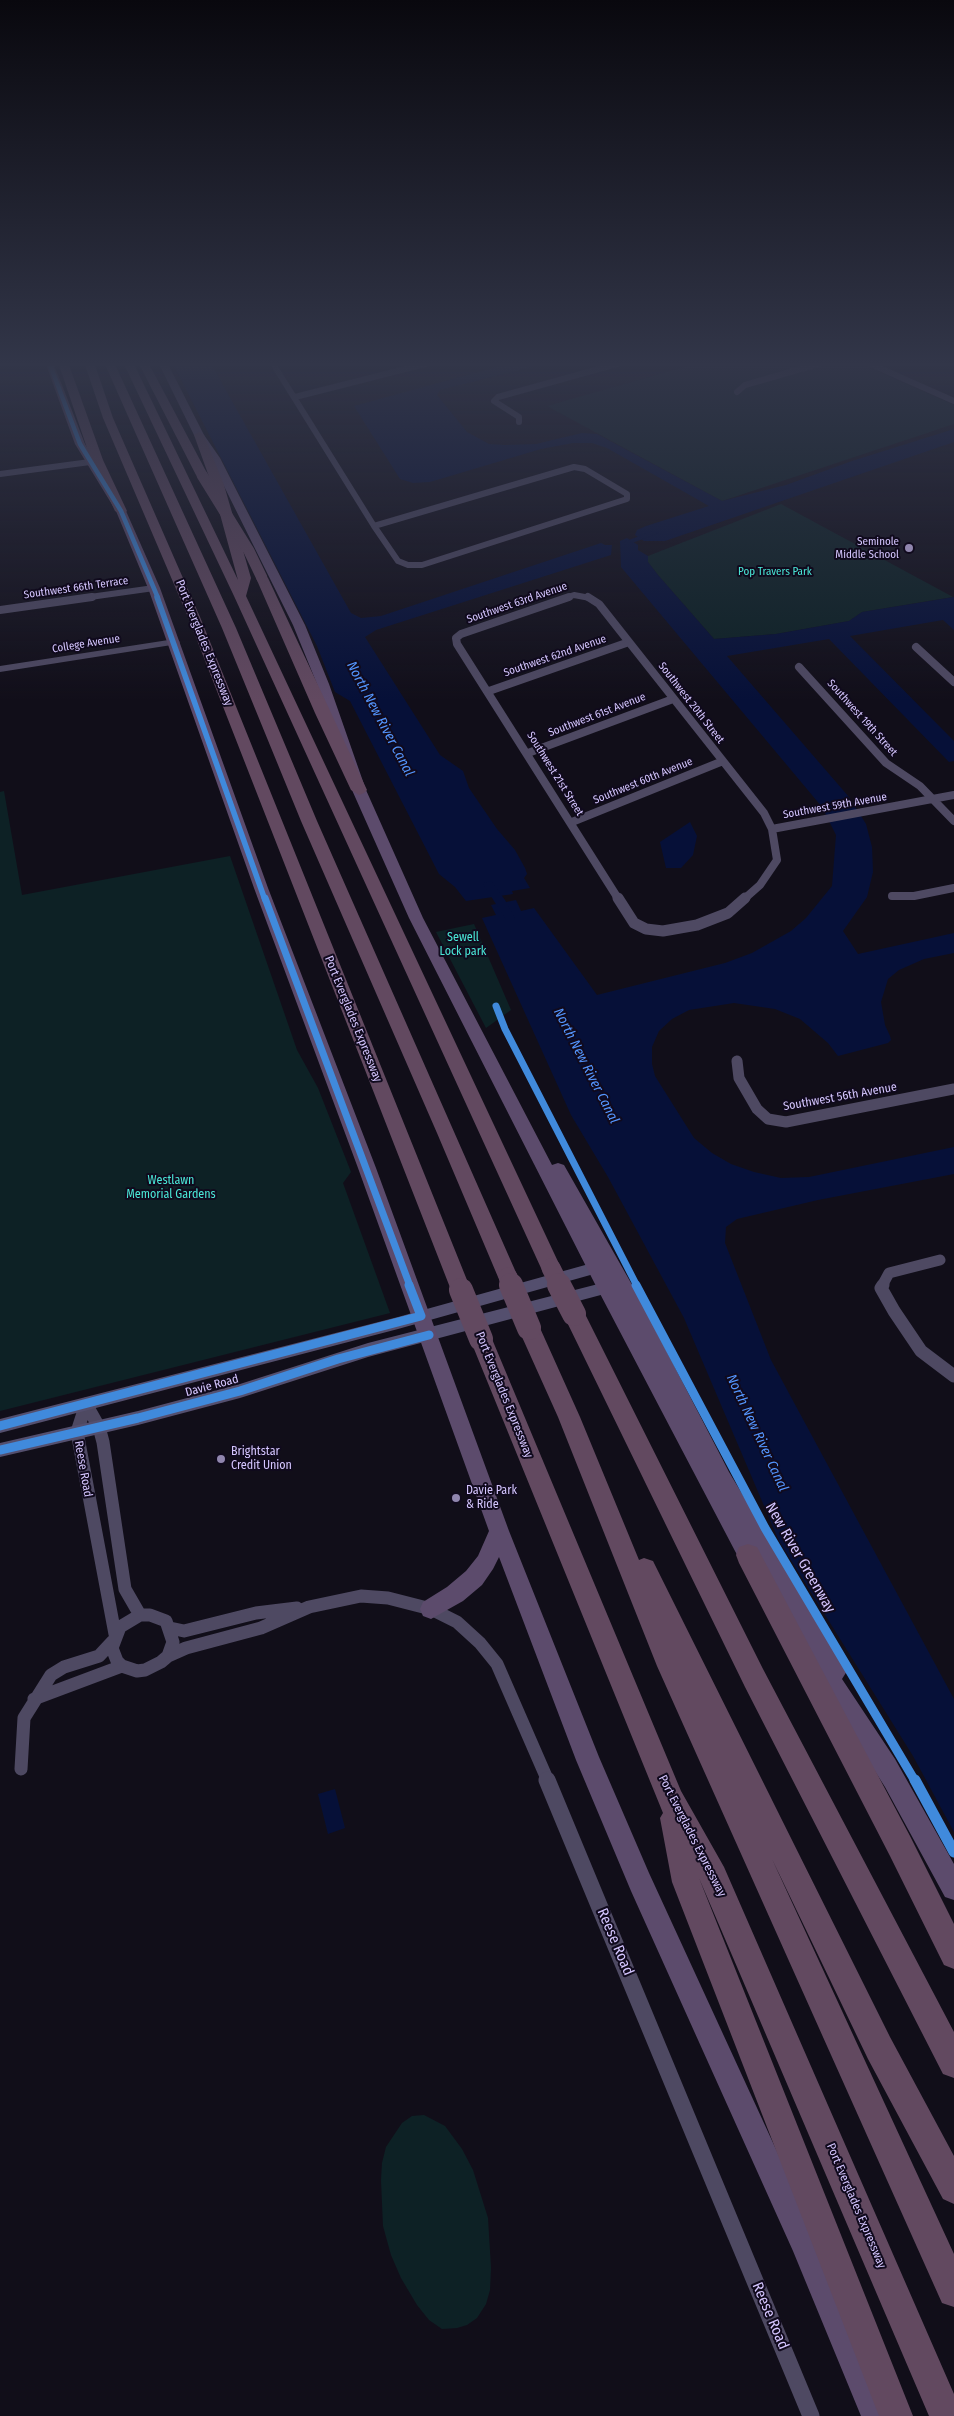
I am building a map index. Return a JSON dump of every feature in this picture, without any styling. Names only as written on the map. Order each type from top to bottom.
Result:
[{"type":"highway","points":[[104,475],[121,511]]},
{"type":"highway","name":"Port Everglades Expressway","points":[[133,475],[194,617],[461,1290],[671,1801],[714,1877],[946,2416]]},
{"type":"highway","points":[[160,475],[229,628],[309,821],[448,1133],[529,1328],[569,1417],[879,2048],[954,2188]]},
{"type":"highway","points":[[182,475],[551,1268],[754,1678],[954,2063]]},
{"type":"highway","points":[[202,475],[249,551],[359,790]]},
{"type":"highway","points":[[214,475],[245,578],[240,596]]},
{"type":"highway","points":[[569,1417],[670,1666],[954,2291]]},
{"type":"highway","points":[[748,1555],[900,1846],[954,1955]]},
{"type":"highway","points":[[671,1801],[686,1882],[896,2416]]},
{"type":"main road","points":[[98,475],[121,511],[175,642],[261,888],[499,1531],[595,1778],[644,1891],[804,2242],[876,2416]]},
{"type":"main road","points":[[223,475],[299,625],[323,684],[359,790],[416,918],[476,1037],[606,1288],[748,1555],[892,1778]]},
{"type":"main road","points":[[476,1037],[525,1112],[567,1186],[628,1295],[722,1478],[762,1548],[833,1664],[892,1778],[954,1888]]},
{"type":"main road","name":"Davie Road","points":[[0,1426],[421,1316],[596,1268]]},
{"type":"main road","name":"Davie Road","points":[[0,1450],[99,1427],[240,1390],[338,1359],[606,1288]]},
{"type":"main road","points":[[431,1609],[455,1594],[474,1578],[486,1562],[499,1531]]},
{"type":"street","points":[[342,475],[398,561],[408,565],[422,565],[627,499],[627,494],[594,475]]},
{"type":"street","points":[[374,526],[551,475]]},
{"type":"street","name":"Southwest 66th Terrace","points":[[0,610],[154,588]]},
{"type":"street","name":"Southwest 63rd Avenue","points":[[456,638],[461,634],[574,595],[587,596]]},
{"type":"street","name":"Southwest 20th Street","points":[[587,596],[599,604],[764,813],[772,829]]},
{"type":"street","name":"Southwest 21st Street","points":[[456,638],[457,644],[572,822],[634,923]]},
{"type":"street","name":"College Avenue","points":[[0,669],[175,642]]},
{"type":"street","name":"Southwest 62nd Avenue","points":[[489,692],[629,642]]},
{"type":"street","points":[[916,646],[954,682]]},
{"type":"street","name":"Southwest 19th Street","points":[[800,667],[886,763],[904,777],[920,786],[954,821]]},
{"type":"street","name":"Southwest 61st Avenue","points":[[528,753],[673,699]]},
{"type":"street","name":"Southwest 60th Avenue","points":[[572,822],[723,761]]},
{"type":"street","name":"Southwest 59th Avenue","points":[[634,923],[646,929],[663,931],[697,925],[728,913],[760,885],[777,860],[772,829],[954,795]]},
{"type":"street","points":[[892,896],[914,896],[954,888]]},
{"type":"street","name":"Southwest 56th Avenue","points":[[737,1061],[738,1078],[756,1108],[768,1119],[786,1122],[954,1089]]},
{"type":"street","points":[[940,1260],[889,1273],[881,1288],[921,1351],[954,1376]]},
{"type":"street","name":"Reese Road","points":[[86,1404],[99,1427],[110,1481],[125,1589],[140,1615]]},
{"type":"street","name":"Reese Road","points":[[86,1404],[77,1432],[114,1637]]},
{"type":"street","name":"Reese Road","points":[[170,1628],[184,1631],[256,1613],[309,1607],[361,1596],[388,1598],[431,1609],[457,1622],[480,1643],[496,1664],[512,1695],[812,2416]]},
{"type":"street","name":"Reese Road","points":[[168,1656],[186,1648],[261,1628],[309,1607]]},
{"type":"street","points":[[21,1770],[24,1718],[34,1699],[51,1675],[64,1667],[99,1656],[114,1637],[126,1622],[140,1615],[158,1617],[170,1628],[173,1642],[168,1656],[162,1662],[145,1670],[137,1671],[122,1666],[114,1655],[114,1637]]},
{"type":"street","points":[[34,1699],[122,1666]]},
{"type":"green space","points":[[674,475],[801,475],[722,501]]},
{"type":"green space","name":"Pop Travers Park","points":[[781,504],[953,597],[862,612],[849,621],[776,634],[714,639],[658,575],[648,562],[648,556]]},
{"type":"green space","name":"Westlawn Memorial Gardens","points":[[4,791],[22,895],[230,856],[297,1050],[318,1088],[351,1172],[343,1183],[390,1313],[0,1411],[0,792]]},
{"type":"green space","name":"Sewell Lock park","points":[[474,924],[511,1010],[486,1028],[436,932]]},
{"type":"green space","points":[[424,2115],[445,2126],[462,2149],[473,2170],[488,2218],[491,2268],[490,2290],[486,2304],[477,2318],[467,2325],[457,2328],[442,2329],[429,2320],[417,2305],[401,2278],[391,2255],[383,2226],[381,2180],[382,2163],[386,2147],[402,2123],[412,2116]]},
{"type":"water","points":[[230,475],[273,475],[351,613],[361,618],[381,616],[601,543],[612,545],[611,555],[376,630],[365,637],[440,755],[463,771],[469,788],[497,829],[515,850],[525,868],[527,874],[524,878],[530,888],[512,891],[513,894],[466,901],[455,887],[439,874],[350,701],[335,692],[317,646]]},
{"type":"water","points":[[397,475],[454,475],[430,482],[413,483],[400,479]]},
{"type":"water","points":[[654,475],[673,475],[722,501],[786,485],[814,475],[858,475],[665,541],[644,541],[635,535],[637,530],[646,526],[709,506]]},
{"type":"water","points":[[627,538],[638,545],[638,550],[648,556],[648,562],[658,575],[714,639],[776,634],[849,621],[862,612],[954,597],[954,630],[943,620],[850,636],[954,741],[954,761],[949,762],[829,639],[727,656],[849,797],[866,824],[872,847],[873,872],[867,897],[843,931],[858,954],[954,933],[954,953],[924,959],[899,970],[888,979],[881,1002],[885,1025],[891,1040],[888,1043],[838,1056],[828,1043],[800,1019],[775,1009],[734,1003],[689,1010],[672,1019],[659,1031],[652,1047],[652,1064],[655,1076],[694,1138],[712,1153],[731,1164],[754,1172],[781,1178],[809,1177],[954,1147],[954,1174],[818,1200],[737,1219],[726,1227],[725,1243],[771,1360],[954,1699],[954,1832],[913,1756],[779,1541],[684,1318],[608,1177],[571,1115],[482,918],[496,915],[491,905],[516,900],[521,911],[534,908],[597,995],[725,963],[752,953],[791,931],[806,918],[832,886],[836,835],[822,807],[621,567],[620,541]]},
{"type":"water","points":[[690,822],[697,836],[693,855],[681,868],[666,868],[660,842]]},
{"type":"water","points":[[335,1789],[345,1828],[328,1834],[318,1794]]},
{"type":"waterway","points":[[635,552],[628,542],[655,533]]},
{"type":"waterway","name":"North New River Canal","points":[[488,884],[510,918]]},
{"type":"cycle path","points":[[0,1426],[421,1316],[261,888],[154,588],[121,511],[97,475]]},
{"type":"cycle path","name":"New River Greenway","points":[[496,1006],[505,1029],[630,1273],[765,1528],[918,1786],[954,1852]]},
{"type":"cycle path","points":[[0,1450],[138,1418],[240,1391],[338,1359],[429,1335]]},
{"type":"place","name":"Seminole Middle School","points":[[909,548]]},
{"type":"place","name":"Brightstar Credit Union","points":[[221,1459]]},
{"type":"place","name":"Davie Park & Ride","points":[[456,1498]]}]
